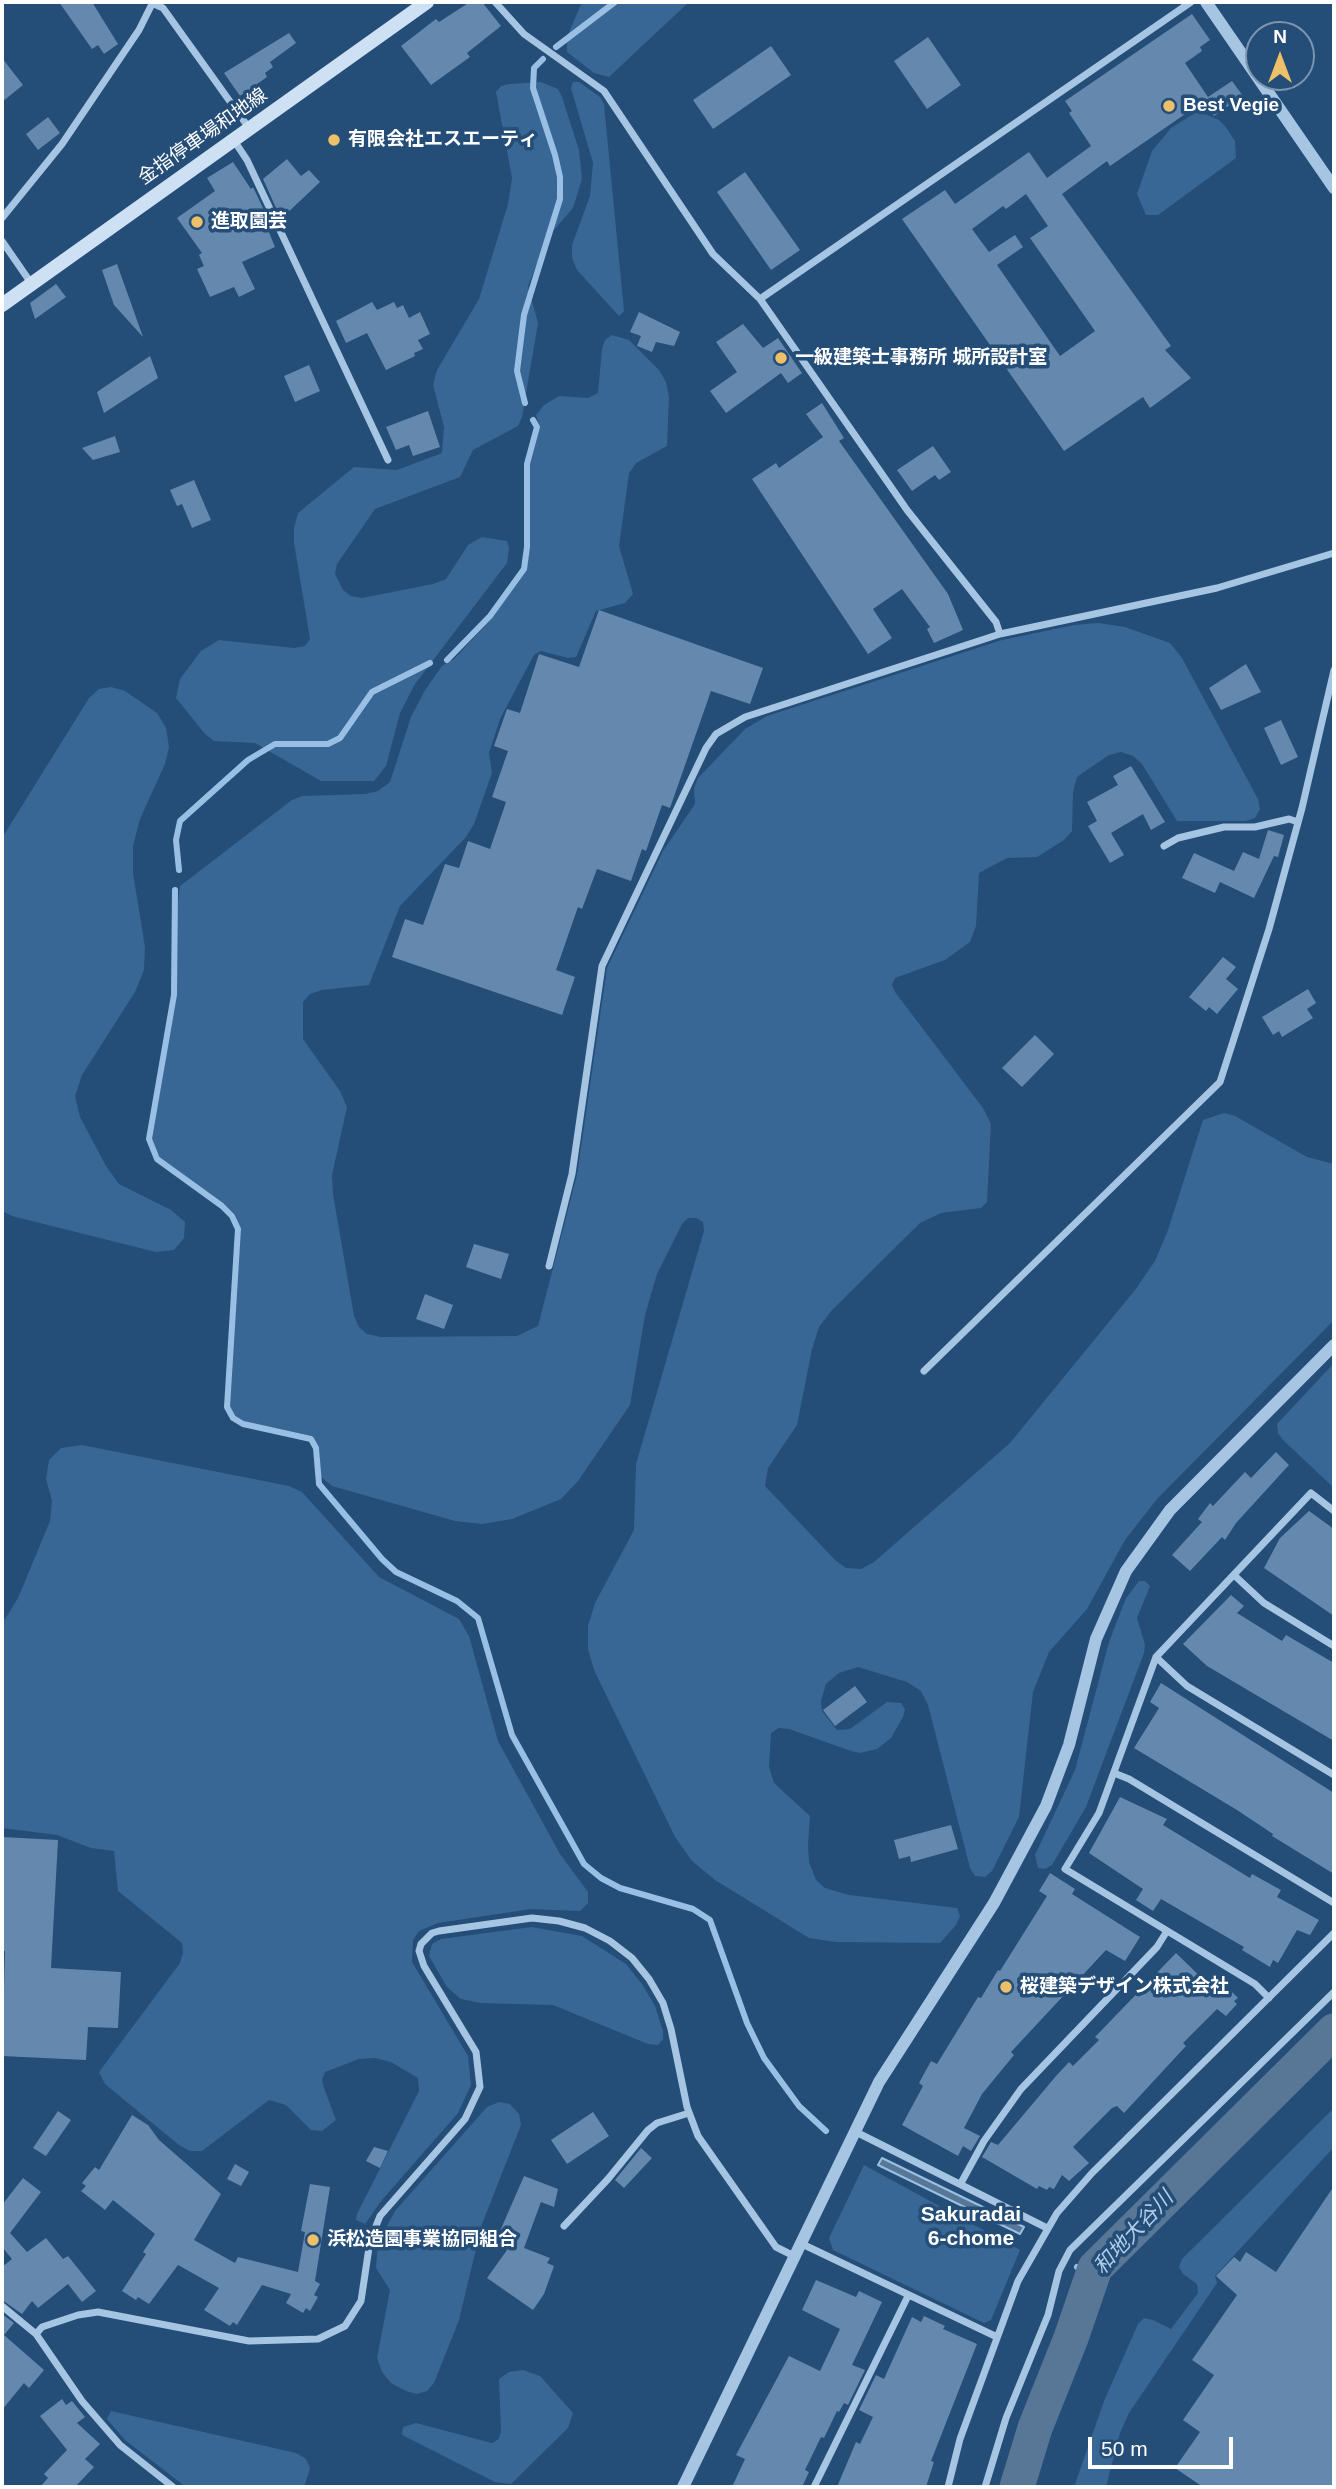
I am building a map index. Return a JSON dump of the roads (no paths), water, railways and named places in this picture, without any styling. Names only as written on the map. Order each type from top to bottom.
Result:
[{"type":"main road","name":"金指停車場和地線","points":[[2,305],[427,2]]},
{"type":"street","points":[[2,218],[62,144],[133,38],[153,2],[163,8],[248,128]]},
{"type":"street","points":[[495,2],[524,34],[604,91],[713,254],[760,299],[907,510],[996,622],[1000,634]]},
{"type":"street","points":[[760,299],[1191,2]]},
{"type":"street","points":[[1206,2],[1334,188]]},
{"type":"street","points":[[233,139],[247,160],[388,460]]},
{"type":"street","points":[[2,241],[31,283]]},
{"type":"street","points":[[549,1266],[572,1174],[602,967],[706,748],[716,734],[745,717],[1000,634],[1217,589],[1334,553]]},
{"type":"street","points":[[924,1371],[1220,1082],[1269,929],[1334,670]]},
{"type":"street","points":[[1164,846],[1178,838],[1224,827],[1255,827],[1289,820],[1298,822]]},
{"type":"street","points":[[683,2487],[854,2131],[892,2058],[994,1903],[1046,1806],[1069,1745],[1096,1639],[1126,1571],[1170,1510],[1334,1345]]},
{"type":"street","points":[[1269,1998],[1255,1984],[1065,1869],[1099,1813],[1156,1657],[1311,1493],[1334,1511]]},
{"type":"street","points":[[1234,1574],[1264,1603],[1334,1646]]},
{"type":"street","points":[[1156,1657],[1187,1686],[1334,1774]]},
{"type":"street","points":[[1114,1773],[1129,1779],[1334,1903]]},
{"type":"street","points":[[36,2334],[42,2327],[78,2315],[98,2312],[249,2341],[318,2339],[345,2326],[361,2301],[370,2241],[380,2216],[465,2119],[480,2087],[476,2052],[420,1959],[421,1944],[432,1933],[531,1918],[559,1921],[585,1928],[610,1941],[640,1968],[663,2003],[689,2113],[705,2149],[776,2247],[794,2256]]},
{"type":"street","points":[[961,2183],[984,2141],[1021,2089],[1157,1947],[1167,1931]]},
{"type":"street","points":[[948,2487],[960,2439],[1018,2281],[1047,2228],[1093,2173],[1334,1933]]},
{"type":"street","points":[[985,2487],[1006,2418],[1048,2315],[1059,2271],[1070,2250],[1334,1992]]},
{"type":"street","points":[[564,2226],[608,2179],[648,2130],[664,2120],[689,2113]]},
{"type":"street","points":[[854,2131],[1047,2228]]},
{"type":"street","points":[[800,2243],[997,2337]]},
{"type":"street","points":[[814,2487],[908,2296]]},
{"type":"street","points":[[2,2306],[36,2334],[100,2424],[135,2458],[173,2487]]},
{"type":"waterway","points":[[556,47],[615,2]]},
{"type":"waterway","points":[[525,403],[517,371],[524,315],[560,199],[560,177],[555,155],[533,88],[534,68],[543,59]]},
{"type":"waterway","points":[[447,660],[490,616],[524,569],[527,547],[527,464],[537,427],[533,420]]},
{"type":"waterway","points":[[179,870],[176,840],[180,821],[248,760],[275,744],[328,744],[340,738],[372,692],[430,663]]},
{"type":"waterway","points":[[175,890],[174,995],[149,1139],[157,1159],[222,1206],[232,1216],[238,1229],[227,1407],[233,1418],[243,1424],[311,1439],[316,1448],[319,1484],[382,1559],[396,1572],[457,1601],[478,1618],[512,1735],[584,1864],[601,1878],[620,1888],[693,1909],[710,1920],[747,2023],[764,2058],[799,2106],[826,2131]]},
{"type":"waterway","name":"和地大谷川","points":[[1017,2487],[1035,2428],[1071,2338],[1095,2268],[1334,2031]]},
{"type":"waterway","points":[[1077,2267],[1090,2276]]},
{"type":"place","name":"Best Vegie","points":[[1169,106]]},
{"type":"place","name":"有限会社エスエーティ","points":[[334,140]]},
{"type":"place","name":"進取園芸","points":[[197,222]]},
{"type":"place","name":"一級建築士事務所 城所設計室","points":[[781,358]]},
{"type":"place","name":"桜建築デザイン株式会社","points":[[1006,1987]]},
{"type":"place","name":"浜松造園事業協同組合","points":[[313,2240]]},
{"type":"district","name":"Sakuradai 6-chome","points":[[971,2227]]}]
